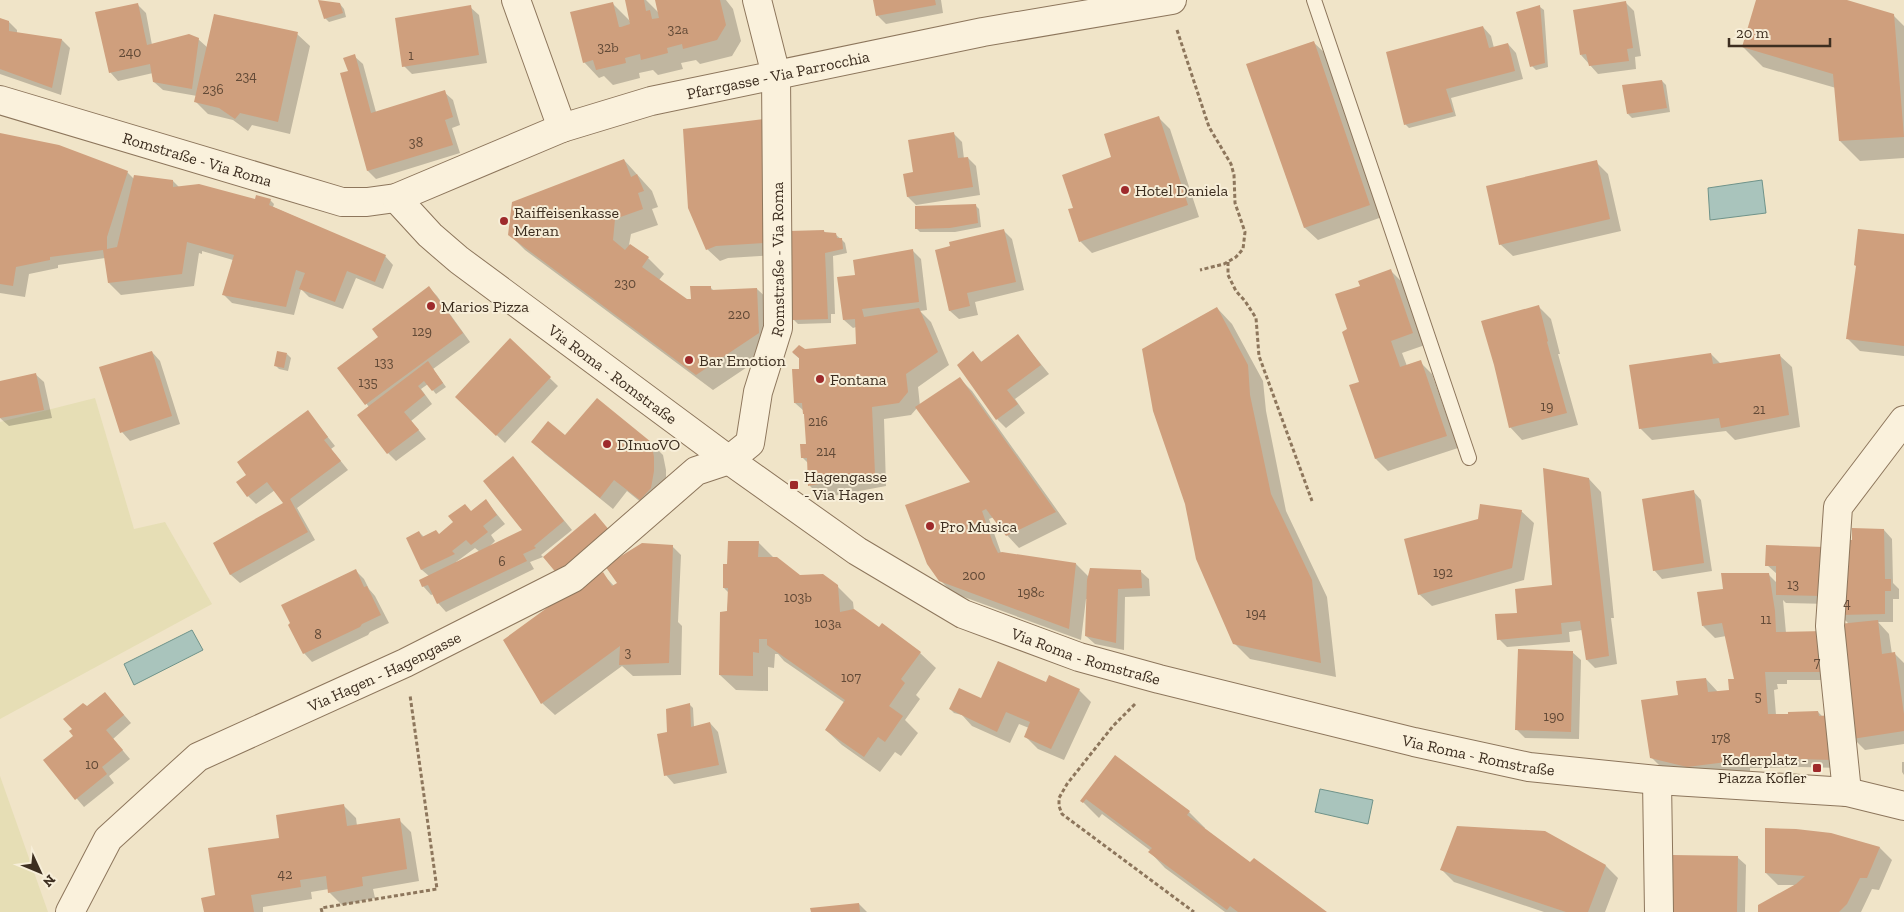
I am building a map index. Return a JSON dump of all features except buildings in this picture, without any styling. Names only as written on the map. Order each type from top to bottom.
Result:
[{"type":"street","points":[[516,0],[562,128]]},
{"type":"street","name":"Romstraße - Via Roma","points":[[729,460],[750,444],[758,392],[778,328],[776,75],[757,0]]},
{"type":"street","name":"Pfarrgasse - Via Parrocchia","points":[[396,198],[562,128],[651,102],[983,32],[1172,0]]},
{"type":"street","name":"Romstraße - Via Roma","points":[[0,100],[342,202],[366,202],[396,198]]},
{"type":"street","name":"Via Roma - Romstraße","points":[[396,198],[430,235],[459,260],[729,460],[857,552],[963,614],[1079,658],[1414,742],[1529,767],[1656,780],[1847,792],[1904,806]]},
{"type":"street","points":[[1847,792],[1830,626],[1838,507],[1904,420]]},
{"type":"street","name":"Via Hagen - Hagengasse","points":[[70,912],[108,839],[198,757],[406,663],[574,578],[696,471],[729,460]]},
{"type":"street","points":[[1656,780],[1659,912]]},
{"type":"lane","points":[[1314,0],[1469,458]]},
{"type":"path","points":[[1178,33],[1209,127],[1231,164],[1234,175],[1235,203],[1245,232],[1243,249],[1236,258],[1224,264],[1200,270]]},
{"type":"path","points":[[1228,262],[1228,276],[1236,291],[1256,318],[1259,356],[1312,501]]},
{"type":"path","points":[[322,912],[321,908],[437,889],[406,663]]},
{"type":"path","points":[[1131,708],[1067,784],[1059,798],[1058,806],[1062,814],[1194,912]]},
{"type":"shaded area","points":[[95,398],[134,529],[165,522],[212,604],[0,719],[0,422]]},
{"type":"shaded area","points":[[0,776],[48,912],[0,912]]},
{"type":"water","points":[[1762,180],[1766,213],[1710,220],[1708,188]]},
{"type":"water","points":[[192,630],[203,650],[134,685],[124,664]]},
{"type":"water","points":[[1320,789],[1373,800],[1368,824],[1315,812]]},
{"type":"place","name":"Hotel Daniela","points":[[1125,190]]},
{"type":"place","name":"Raiffeisenkasse Meran","points":[[504,221]]},
{"type":"place","name":"Marios Pizza","points":[[431,306]]},
{"type":"place","name":"Bar Emotion","points":[[689,360]]},
{"type":"place","name":"Fontana","points":[[820,379]]},
{"type":"place","name":"DInuoVO","points":[[607,444]]},
{"type":"place","name":"Hagengasse - Via Hagen","points":[[794,485]]},
{"type":"place","name":"Pro Musica","points":[[930,526]]},
{"type":"place","name":"Koflerplatz - Piazza Kofler","points":[[1817,768]]}]
